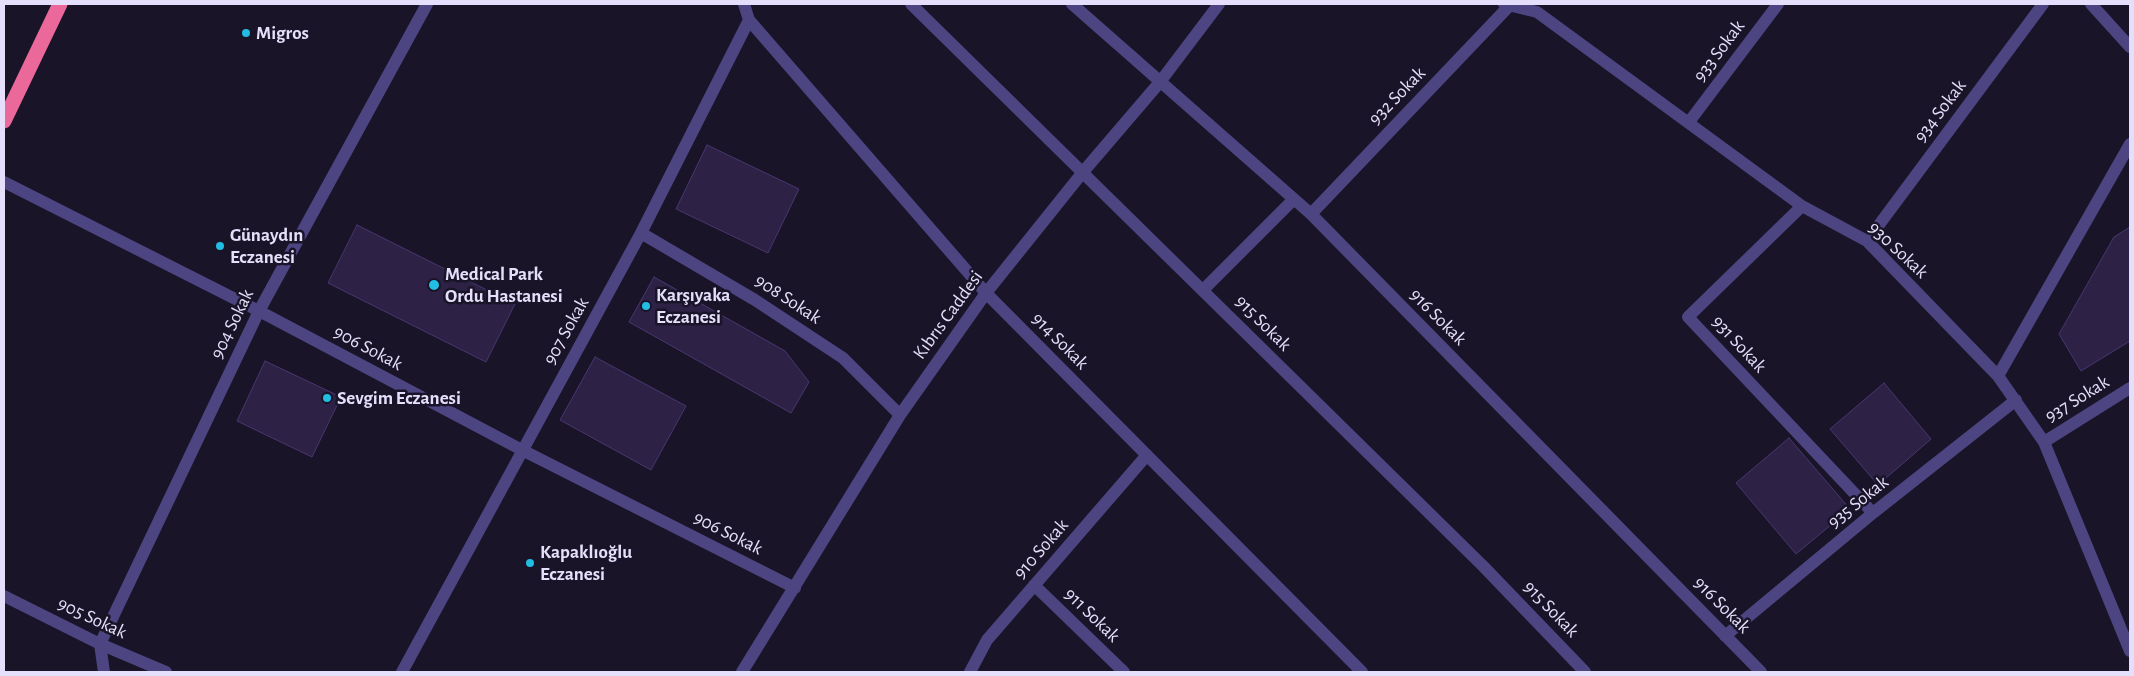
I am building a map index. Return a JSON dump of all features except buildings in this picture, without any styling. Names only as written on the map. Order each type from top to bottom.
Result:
[{"type":"highway","points":[[4,121],[60,4]]},
{"type":"street","name":"904 Sokak","points":[[100,644],[259,311],[427,4]]},
{"type":"street","points":[[744,4],[749,20]]},
{"type":"street","name":"915 Sokak","points":[[911,4],[1483,566],[1585,672]]},
{"type":"street","name":"916 Sokak","points":[[1072,4],[1311,214],[1761,672]]},
{"type":"street","name":"Kıbrıs Caddesi","points":[[742,672],[900,415],[986,293],[1083,172],[1160,82],[1220,4]]},
{"type":"street","name":"930 Sokak","points":[[1508,4],[1536,12],[1802,206],[1867,241],[1998,376],[2044,442],[2130,651]]},
{"type":"street","name":"932 Sokak","points":[[1311,214],[1508,4]]},
{"type":"street","name":"933 Sokak","points":[[1689,122],[1778,4]]},
{"type":"street","name":"934 Sokak","points":[[1867,241],[2043,4]]},
{"type":"street","points":[[2091,4],[2130,47]]},
{"type":"street","name":"907 Sokak","points":[[402,672],[641,233],[749,20]]},
{"type":"street","name":"914 Sokak","points":[[749,20],[986,293],[1362,672]]},
{"type":"street","points":[[1998,376],[2130,144]]},
{"type":"street","name":"906 Sokak","points":[[4,182],[259,311],[522,450],[795,588]]},
{"type":"street","points":[[1203,290],[1294,199]]},
{"type":"street","name":"931 Sokak","points":[[1802,206],[1688,316],[1873,513]]},
{"type":"street","name":"908 Sokak","points":[[641,233],[755,300],[842,358],[900,415]]},
{"type":"street","name":"937 Sokak","points":[[2044,442],[2130,388]]},
{"type":"street","name":"935 Sokak","points":[[1725,636],[1873,513],[2016,400]]},
{"type":"street","name":"910 Sokak","points":[[970,672],[987,640],[1147,455]]},
{"type":"street","name":"911 Sokak","points":[[1034,585],[1124,672]]},
{"type":"street","name":"905 Sokak","points":[[4,596],[100,644],[166,672]]},
{"type":"street","points":[[100,644],[104,672]]},
{"type":"place","name":"Migros","points":[[246,33]]},
{"type":"place","name":"Günaydın Eczanesi","points":[[220,246]]},
{"type":"place","name":"Medical Park Ordu Hastanesi","points":[[434,285]]},
{"type":"place","name":"Karşıyaka Eczanesi","points":[[646,306]]},
{"type":"place","name":"Sevgim Eczanesi","points":[[327,398]]},
{"type":"place","name":"Kapaklıoğlu Eczanesi","points":[[530,563]]}]
